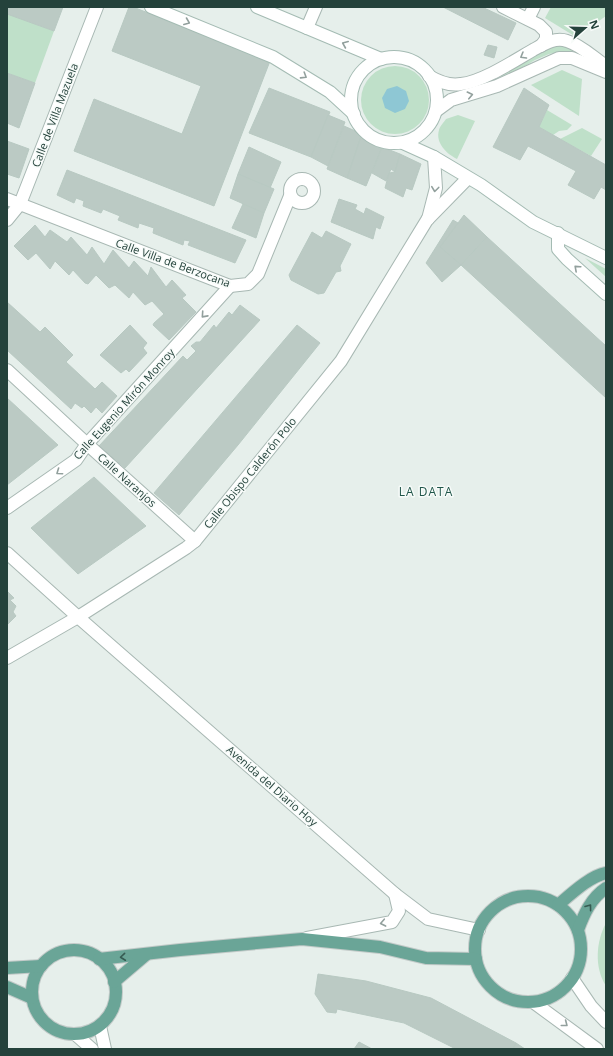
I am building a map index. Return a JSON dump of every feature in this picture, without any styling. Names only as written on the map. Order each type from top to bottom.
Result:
[{"type":"main road","points":[[558,905],[574,891],[600,874],[606,873]]},
{"type":"main road","points":[[578,930],[584,912],[600,892],[606,888]]},
{"type":"main road","points":[[528,896],[544,898],[558,905],[570,916],[578,930],[581,947],[580,958],[572,978],[562,990],[548,998],[533,1002],[518,1001],[503,996],[490,986],[481,974],[476,959],[475,944],[479,930],[486,916],[498,905],[512,898],[528,896]]},
{"type":"main road","points":[[99,959],[302,939],[380,947],[426,958],[476,959]]},
{"type":"main road","points":[[68,950],[81,950],[99,959],[104,962],[112,973],[116,987],[115,1002],[110,1015],[100,1026],[89,1032],[76,1035],[58,1031],[42,1020],[35,1010],[32,998],[32,985],[41,966],[55,954],[68,950]]},
{"type":"main road","points":[[114,982],[147,954]]},
{"type":"main road","points":[[7,968],[41,966]]},
{"type":"main road","points":[[7,987],[32,998]]},
{"type":"street","name":"Calle de Villa Mazuela","points":[[7,220],[20,204],[97,7]]},
{"type":"street","points":[[151,7],[273,57],[330,92],[354,114]]},
{"type":"street","points":[[257,7],[381,60]]},
{"type":"street","points":[[307,28],[316,7]]},
{"type":"street","points":[[503,7],[544,28],[546,38],[541,46]]},
{"type":"street","points":[[528,19],[534,7]]},
{"type":"street","points":[[429,76],[447,84],[464,84],[493,73],[541,46],[560,40],[568,41],[606,66]]},
{"type":"street","points":[[403,143],[425,131],[432,120],[436,111],[437,96],[434,84],[429,76],[418,65],[406,59],[394,58],[381,60],[364,70],[353,87],[351,100],[354,114],[359,125],[368,134],[378,140],[391,143],[403,143],[434,157],[481,185],[533,222],[606,258]]},
{"type":"street","points":[[436,111],[451,100],[497,86],[559,58],[572,58],[606,72]]},
{"type":"street","name":"Calle Obispo Calderón Polo","points":[[425,131],[427,144],[434,157],[436,188],[427,220]]},
{"type":"street","name":"Calle Obispo Calderón Polo","points":[[7,658],[78,617],[195,541],[341,361],[427,220],[468,178]]},
{"type":"street","name":"Calle Villa de Berzocana","points":[[7,199],[230,286],[248,284],[258,274],[290,196]]},
{"type":"street","points":[[558,233],[558,249],[567,260],[606,294]]},
{"type":"street","name":"Calle Eugenio Mirón Monroy","points":[[7,508],[76,460],[87,444],[230,286]]},
{"type":"street","name":"Calle Naranjos","points":[[7,370],[195,541]]},
{"type":"street","name":"Avenida del Diario Hoy","points":[[7,553],[78,617],[395,894],[428,919],[479,930]]},
{"type":"street","points":[[302,939],[392,922],[398,912],[395,894]]},
{"type":"street","points":[[572,978],[591,1006],[606,1022]]},
{"type":"street","points":[[533,1002],[597,1049]]},
{"type":"street","points":[[100,1026],[105,1049]]},
{"type":"street","points":[[76,1035],[92,1049]]},
{"type":"green space","points":[[551,7],[606,7],[606,16],[576,37],[545,18]]},
{"type":"green space","points":[[8,14],[54,31],[35,83],[7,73]]},
{"type":"green space","points":[[552,44],[570,46],[591,62],[558,52],[535,60],[501,77],[500,73]]},
{"type":"green space","points":[[395,66],[408,69],[419,76],[426,87],[429,100],[426,113],[419,124],[408,131],[395,134],[382,131],[371,124],[364,113],[361,100],[364,87],[371,76],[382,69]]},
{"type":"green space","points":[[562,70],[582,79],[579,116],[531,85]]},
{"type":"green space","points":[[547,110],[572,125],[567,130],[559,131],[553,135],[539,127]]},
{"type":"green space","points":[[458,115],[475,121],[457,159],[443,148],[440,144],[438,135],[440,127],[446,119]]},
{"type":"green space","points":[[582,128],[602,139],[591,156],[560,139]]},
{"type":"green space","points":[[585,258],[606,269],[606,277]]},
{"type":"green space","points":[[606,923],[606,986],[602,979],[598,963],[598,946]]},
{"type":"water","points":[[397,86],[406,91],[409,101],[405,109],[395,113],[385,108],[382,98],[387,89]]},
{"type":"building","points":[[7,7],[63,7],[54,31],[7,14]]},
{"type":"building","points":[[129,7],[133,7],[270,61],[214,206],[74,151],[94,99],[182,134],[201,86],[112,51]]},
{"type":"building","points":[[443,7],[482,7],[516,23],[508,40]]},
{"type":"building","points":[[488,45],[497,47],[494,58],[484,55]]},
{"type":"building","points":[[7,73],[35,83],[19,128],[7,123]]},
{"type":"building","points":[[269,88],[330,112],[311,157],[249,133]]},
{"type":"building","points":[[524,88],[549,105],[539,127],[606,165],[606,190],[601,187],[594,199],[568,185],[576,171],[528,146],[520,160],[493,147]]},
{"type":"building","points":[[328,115],[345,122],[328,166],[311,157]]},
{"type":"building","points":[[344,126],[362,134],[347,178],[327,169]]},
{"type":"building","points":[[362,134],[382,147],[366,186],[347,178]]},
{"type":"building","points":[[7,141],[29,149],[19,178],[7,174]]},
{"type":"building","points":[[249,147],[281,162],[270,188],[238,174]]},
{"type":"building","points":[[382,147],[400,154],[395,172],[391,169],[386,181],[372,173]]},
{"type":"building","points":[[400,154],[421,164],[412,190],[406,188],[403,197],[385,188],[389,173],[395,172]]},
{"type":"building","points":[[67,170],[246,240],[235,263],[188,245],[190,241],[184,240],[183,245],[153,233],[154,228],[139,223],[138,228],[118,220],[120,216],[103,209],[101,213],[83,206],[84,201],[76,198],[74,203],[57,195]]},
{"type":"building","points":[[238,174],[274,189],[264,213],[230,198]]},
{"type":"building","points":[[339,199],[357,205],[355,209],[364,214],[366,208],[384,217],[380,229],[376,227],[373,239],[331,222]]},
{"type":"building","points":[[243,204],[264,213],[256,238],[232,228]]},
{"type":"building","points":[[464,215],[487,237],[461,265],[440,247]]},
{"type":"building","points":[[453,220],[458,223],[440,247],[461,265],[442,282],[426,263]]},
{"type":"building","points":[[35,225],[45,237],[50,230],[67,242],[71,237],[87,255],[92,247],[104,264],[113,250],[129,268],[134,261],[148,276],[151,267],[166,287],[172,280],[186,295],[182,298],[196,312],[169,340],[153,325],[164,314],[152,301],[145,305],[133,292],[129,298],[115,285],[109,288],[96,275],[88,284],[85,283],[73,270],[69,275],[55,261],[50,269],[36,253],[28,260],[14,246]]},
{"type":"building","points":[[326,231],[351,244],[340,266],[341,271],[336,272],[324,293],[318,294],[291,280],[289,275],[312,232],[322,238]]},
{"type":"building","points":[[487,237],[606,346],[606,398],[461,265]]},
{"type":"building","points":[[7,302],[40,332],[45,327],[73,355],[66,362],[95,389],[102,382],[117,396],[102,413],[96,407],[91,413],[84,406],[82,408],[75,403],[71,409],[7,350]]},
{"type":"building","points":[[240,305],[260,320],[125,468],[99,446],[183,356],[187,360],[196,351],[191,346],[196,342],[200,342],[214,325],[216,328],[229,312],[232,315]]},
{"type":"building","points":[[130,325],[147,343],[143,348],[147,353],[129,372],[126,369],[121,373],[100,355]]},
{"type":"building","points":[[297,325],[320,343],[238,445],[179,515],[154,493]]},
{"type":"building","points":[[7,398],[58,445],[7,485]]},
{"type":"building","points":[[94,477],[146,526],[78,574],[31,528]]},
{"type":"building","points":[[7,591],[14,598],[10,600],[16,606],[13,612],[16,616],[7,625]]},
{"type":"building","points":[[318,974],[366,981],[431,998],[516,1043],[513,1049],[456,1049],[404,1023],[337,1009],[336,1013],[327,1012],[315,994]]},
{"type":"building","points":[[359,1042],[372,1049],[354,1049]]},
{"type":"building","points":[[516,1043],[525,1049],[513,1049]]},
{"type":"district","name":"LA DATA","points":[[426,492]]}]
